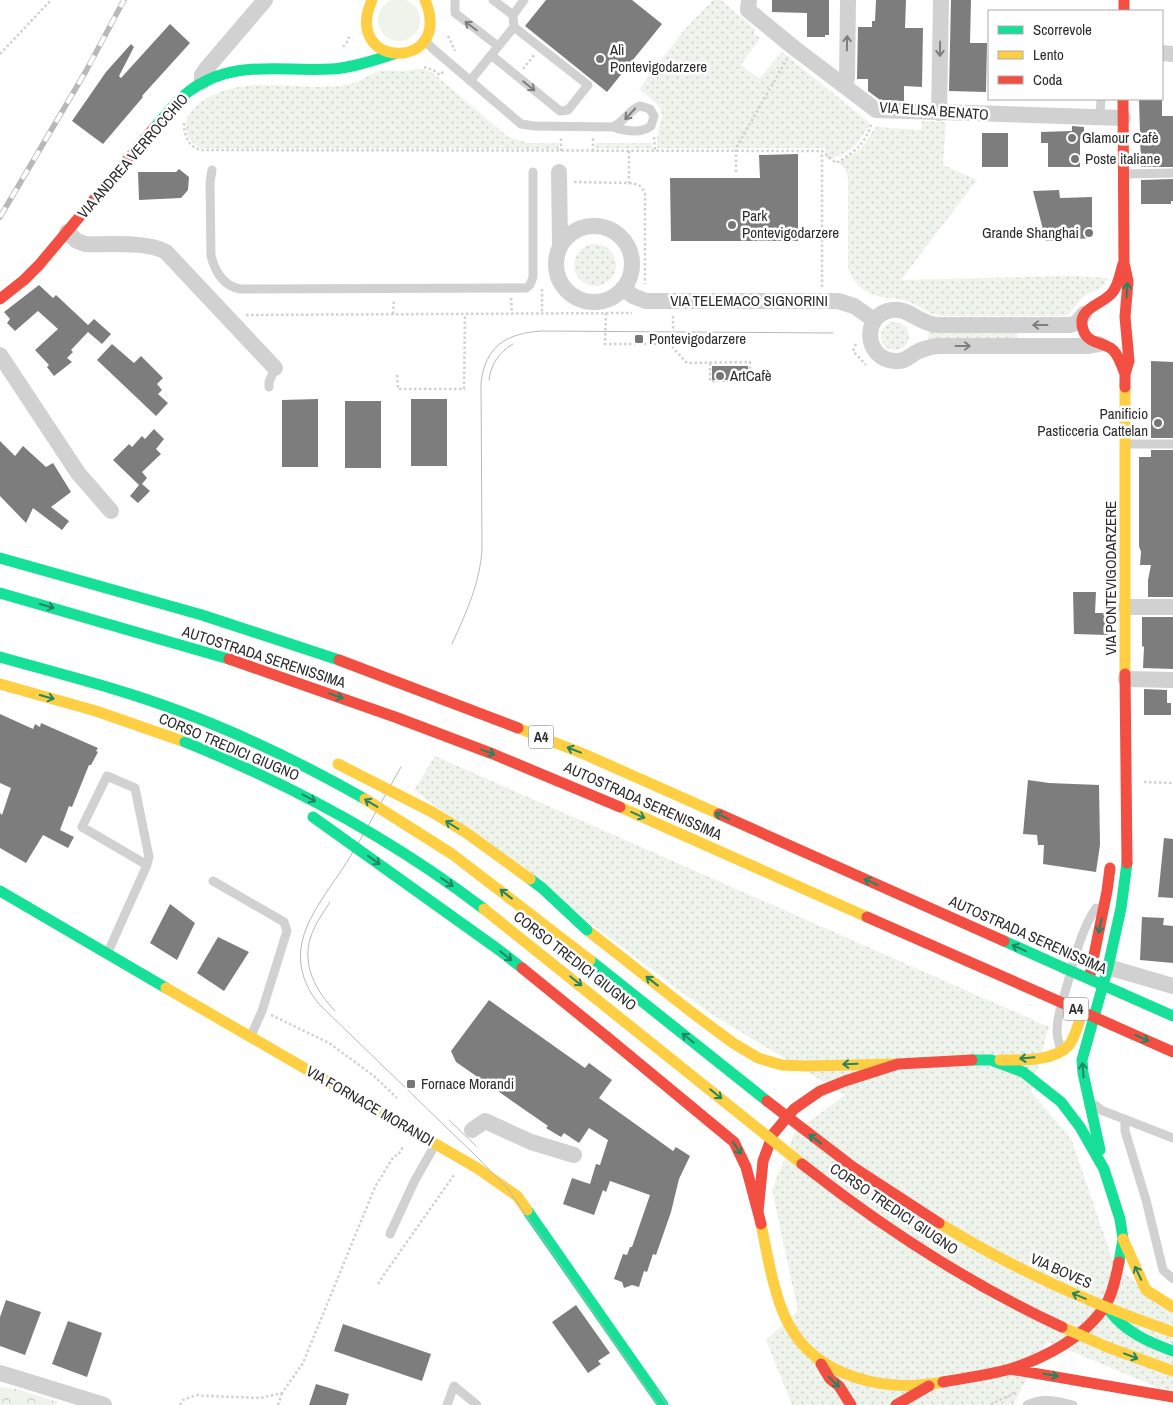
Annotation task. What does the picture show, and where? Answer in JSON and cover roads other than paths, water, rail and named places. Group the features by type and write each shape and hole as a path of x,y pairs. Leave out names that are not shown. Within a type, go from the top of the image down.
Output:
{"main road":[{"path":"372,0 367,9 365,19 366,30 377,46 394,54"},
{"path":"425,40 432,25 428,3"},
{"path":"346,65 357,49 366,30"},
{"name":"VIA ANDREA VERROCCHIO","path":"0,299 31,273 177,102 202,82 220,74 248,68 336,69 394,54 406,53 417,48 425,40"},
{"name":"VIA PONTEVIGODARZERE","path":"1104,1169 1095,1122 1088,1098 1082,1060 1108,967 1121,908 1127,862 1125,374 1129,360 1125,322 1128,281 1124,264 1123,100"},
{"name":"VIA PONTEVIGODARZERE","path":"1124,264 1111,294 1101,302 1089,307 1082,320 1083,330 1089,339 1110,347 1115,352 1125,374"},
{"path":"1101,302 1114,304 1121,310 1125,322 1119,338 1112,343 1101,344"},
{"name":"AUTOSTRADA SERENISSIMA","path":"0,558 120,590 268,636 584,754 1173,1016"},
{"name":"AUTOSTRADA SERENISSIMA","path":"0,593 241,663 493,754 577,788 1173,1052"},
{"name":"CORSO TREDICI GIUGNO","path":"0,657 138,697 221,728 301,764 354,792 437,844 480,874 618,981 806,1132 883,1188 942,1226"},
{"name":"CORSO TREDICI GIUGNO","path":"0,684 96,711 185,742 231,760 345,817 419,863 514,932 837,1191 884,1224 993,1292 1043,1318 1128,1355 1173,1371"},
{"path":"138,697 207,710 222,716"},
{"path":"185,742 288,801"},
{"path":"329,760 410,800 465,832 542,888 587,930 733,1043 758,1058 782,1065 898,1064 991,1060 1048,1057 1062,1052 1072,1042 1078,1026 1107,891 1113,853"},
{"name":"VIA PONTEVIGODARZERE","path":"1115,837 1126,781"},
{"path":"304,812 499,950 734,1142 742,1154 772,1274 788,1324 805,1347 817,1358 843,1372 868,1382 901,1385 932,1384 1010,1368 1052,1352 1076,1336 1106,1305 1116,1277 1123,1239"},
{"name":"VIA FORNACE MORANDI","path":"0,891 477,1168 517,1196 660,1404"},
{"path":"991,1060 1023,1072 1061,1102 1080,1127 1104,1169 1120,1219 1123,1239 1146,1290 1162,1322 1173,1332"},
{"path":"758,1212 762,1161 773,1134 794,1109 820,1091 844,1080 866,1076 898,1064"},
{"name":"VIA BOVES","path":"942,1226 1004,1261 1076,1295 1173,1332"},
{"path":"1146,1290 1173,1307"},
{"path":"1106,1305 1118,1324 1139,1337 1173,1350"},
{"path":"817,1358 830,1379 839,1386 851,1405"},
{"path":"1010,1368 1173,1396"},
{"path":"896,1405 932,1384"},
{"path":"1134,1389 1172,1405"}],"street":[{"name":"VIA ANDREA VERROCCHIO","path":"202,82 202,75 207,68 265,0"},
{"path":"842,85 847,79 848,0"},
{"path":"938,113 941,0"},
{"name":"VIA ELISA BENATO","path":"748,5 793,47 876,110 1123,118"},
{"path":"559,177 560,246 556,258 556,270 560,282 568,292 578,299 590,302 602,301 614,296 624,288 630,277 632,264 630,252 624,241 615,232 603,227 590,226 578,229 568,236 560,246"},
{"path":"560,202 566,212 590,226"},
{"name":"VIA ANDREA VERROCCHIO","path":"67,232 77,241 85,244 157,247 166,252 275,368"},
{"name":"VIA TELEMACO SIGNORINI","path":"624,288 633,296 646,301 838,302 854,306 874,320"},
{"path":"1084,314 1077,322 1066,325 938,325 925,323 903,310 892,309 882,313 874,320 869,335 871,346 878,355 888,360 900,361 911,357 925,348 938,346 1087,346 1101,344"},
{"path":"913,316 920,325 921,331 921,342 915,353"},
{"path":"0,355 78,473 111,510"},
{"path":"1126,607 1173,607"},
{"path":"1126,679 1173,680"},
{"path":"1108,967 1173,986"},
{"path":"472,1130 485,1121 531,1142 574,1155"},
{"path":"0,1373 80,1402 104,1405"}],"lane":[{"path":"455,0 455,13 498,46"},
{"path":"493,0 513,15"},
{"path":"470,81 514,27 513,15 524,0"},
{"path":"491,55 560,111 568,110 577,100 588,86 514,27"},
{"path":"425,40 513,119 525,125 612,127"},
{"path":"1100,118 1101,100"},
{"path":"212,170 210,182 211,256 221,277 232,287 240,288 511,289 528,287 533,277 533,172"},
{"path":"1124,174 1173,173"},
{"path":"269,388 269,382 275,368"},
{"path":"1125,444 1173,444"},
{"path":"107,954 148,865 150,857 135,788 107,776 82,827 148,865"},
{"path":"214,880 284,922 287,931 262,1011 250,1036"},
{"path":"1062,1052 1058,1041 1059,1015 1078,944 1090,917 1107,891"},
{"path":"1088,1098 1101,1110 1173,1138"},
{"path":"1125,1119 1125,1131 1146,1200 1163,1270 1173,1279"},
{"path":"390,1234 414,1180 435,1144"},
{"path":"447,1405 454,1386 477,1405"},
{"path":"1027,1405 1036,1400 1045,1400 1073,1405"}],"tram line":[{"path":"452,644 472,598 481,562 481,383 487,360 500,344 518,335 542,331 833,333"},
{"path":"489,380 496,359 513,344"},
{"path":"401,767 357,846 308,924 300,956 305,980 312,994 322,1007 508,1189 658,1405"},
{"path":"330,902 311,936 308,957 309,967 316,986 335,1011"},
{"path":"449,1120 476,1146"},
{"path":"656,1389 667,1405"}],"railway":[{"path":"0,217 86,71 124,0"}],"place":[{"name":"Alì Pontevigodarzere","path":"600,59"},
{"name":"Glamour Cafè","path":"1072,138"},
{"name":"Poste italiane","path":"1075,159"},
{"name":"Park Pontevigodarzere","path":"732,225"},
{"name":"Grande Shanghai","path":"1089,233"},
{"name":"Pontevigodarzere","path":"639,339"},
{"name":"ArtCafè","path":"720,376"},
{"name":"Panificio Pasticceria Cattelan","path":"1158,423"},
{"name":"Fornace Morandi","path":"411,1084"}]}
